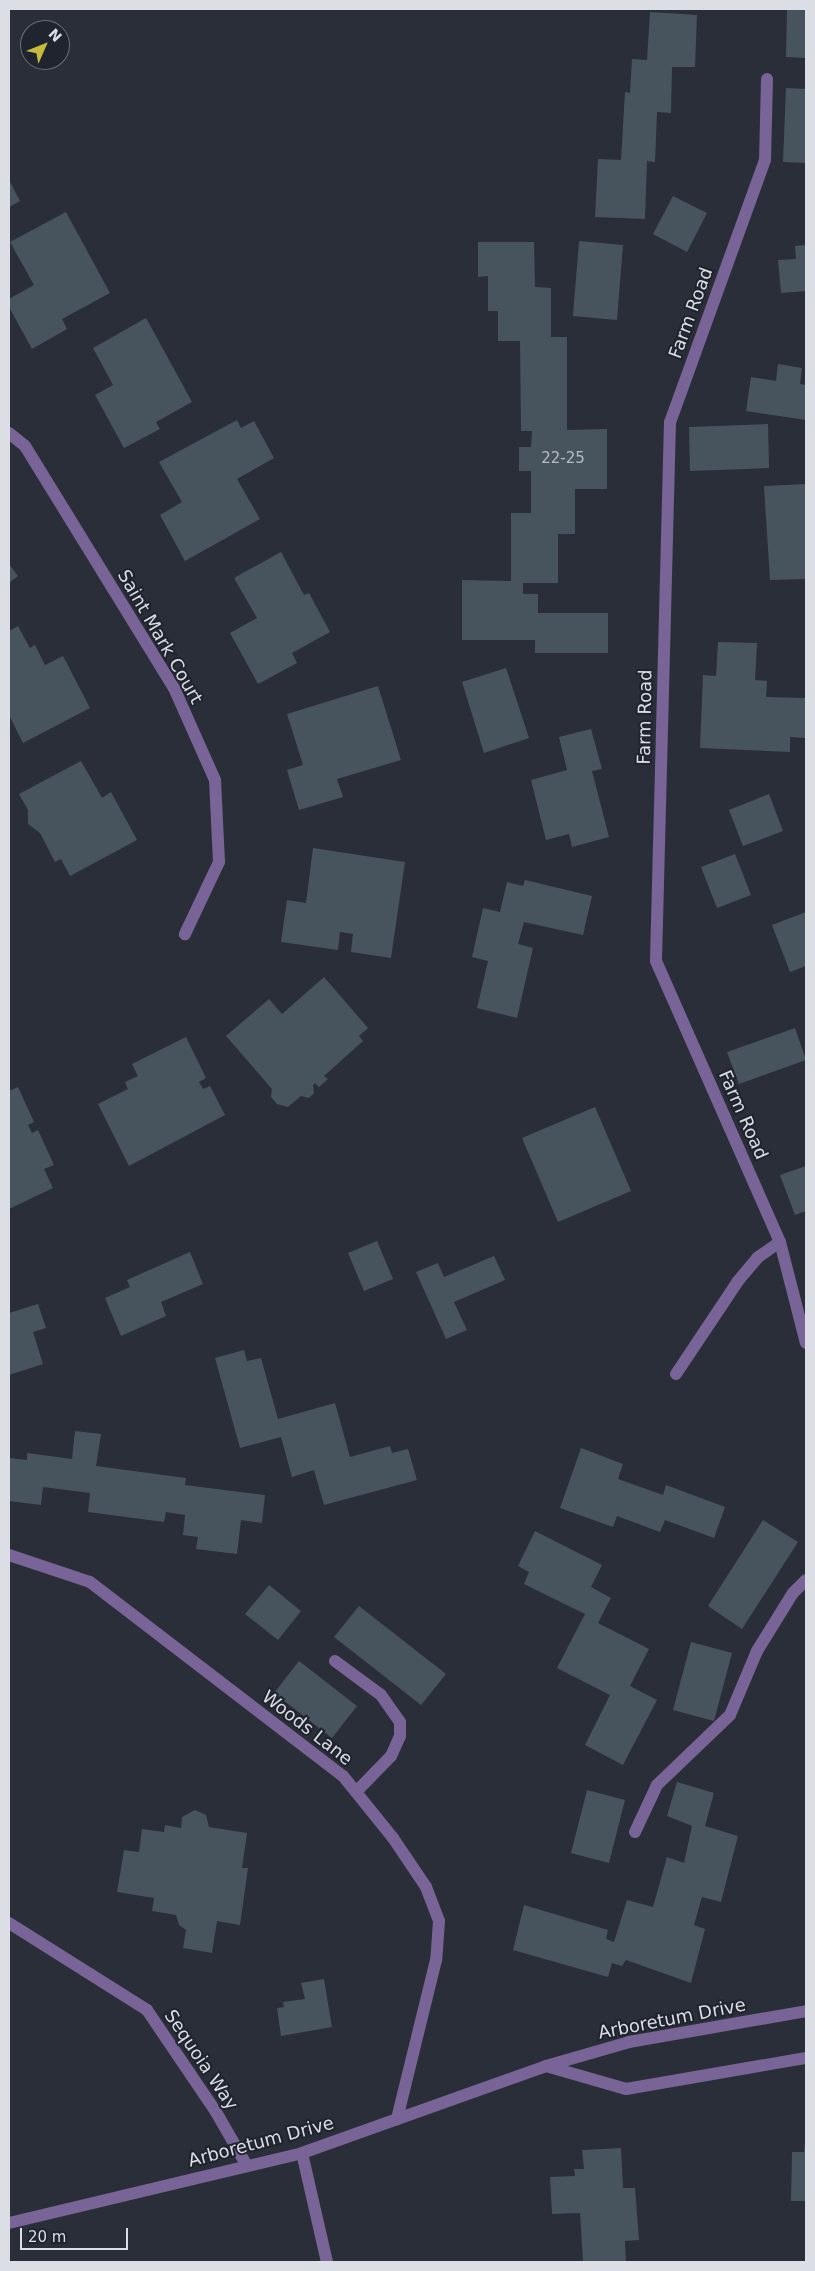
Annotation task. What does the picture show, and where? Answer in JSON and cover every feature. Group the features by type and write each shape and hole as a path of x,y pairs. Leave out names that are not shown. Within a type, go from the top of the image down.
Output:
{"street":[{"name":"Farm Road","path":"767,78 765,160 670,422 656,961 780,1242 806,1343"},
{"name":"Saint Mark Court","path":"9,433 25,446 174,688 215,780 219,862 184,934"},
{"path":"676,1374 738,1281 757,1258 780,1242"},
{"name":"Woods Lane","path":"9,1554 90,1582 343,1776 393,1838 426,1887 439,1921 436,1960 397,2119"},
{"path":"635,1832 657,1785 730,1715 757,1651 793,1593 806,1580"},
{"path":"335,1661 381,1695 400,1722 400,1736 391,1756 356,1792"},
{"name":"Sequoia Way","path":"9,1922 147,2010 216,2112 247,2166"},
{"name":"Arboretum Drive","path":"9,2223 302,2153 546,2066 629,2042 806,2011"},
{"path":"546,2066 626,2089 806,2058"},
{"path":"302,2153 327,2262"}],"building":[{"path":"787,9 806,9 806,58 786,57"},
{"path":"650,12 697,15 695,67 672,67 671,113 657,112 655,162 647,161 645,219 595,217 598,159 621,160 625,92 630,93 632,59 647,60"},
{"path":"786,88 806,89 806,163 783,162"},
{"path":"9,180 20,201 9,207"},
{"path":"673,196 707,213 687,252 653,234"},
{"path":"66,212 110,293 62,319 67,329 32,349 9,307 9,299 34,285 10,242"},
{"path":"579,241 623,245 617,320 573,316"},
{"path":"478,242 534,242 535,287 551,288 551,337 567,337 567,430 607,429 607,489 575,489 575,534 558,534 558,583 523,583 523,594 538,594 538,613 608,613 608,653 535,653 535,640 462,640 462,580 511,581 511,513 531,513 531,471 519,471 519,447 531,447 532,431 521,431 520,341 498,341 498,311 488,311 488,276 478,277"},
{"path":"806,245 806,291 781,293 778,260 796,259 795,246"},
{"path":"146,318 192,402 156,422 160,429 124,448 95,395 113,385 93,348"},
{"path":"778,364 802,368 800,384 806,385 806,420 746,411 751,377 776,381"},
{"path":"237,420 241,428 254,421 274,458 237,479 260,519 185,561 160,515 182,502 159,462"},
{"path":"768,424 769,468 690,471 689,427"},
{"path":"805,484 806,579 770,580 764,486"},
{"path":"281,552 304,595 309,593 330,632 292,653 297,663 258,684 230,633 257,618 234,578"},
{"path":"9,564 18,576 9,583"},
{"path":"18,626 30,648 35,645 45,665 63,656 90,708 23,743 9,715 9,631"},
{"path":"718,642 757,643 755,680 767,681 766,697 806,698 806,738 790,737 790,752 700,748 703,675 716,676"},
{"path":"506,668 529,738 484,753 462,682"},
{"path":"378,686 401,760 337,779 343,797 299,810 287,770 303,765 287,714"},
{"path":"591,729 602,769 592,771 609,837 572,847 569,834 546,840 531,780 567,770 559,737"},
{"path":"81,761 102,798 111,792 137,840 70,876 61,859 55,862 40,833 28,824 28,810 19,794"},
{"path":"769,794 783,831 743,846 729,810"},
{"path":"313,848 405,862 391,958 351,952 353,934 340,932 338,950 281,942 287,900 306,903"},
{"path":"735,854 751,895 717,908 701,867"},
{"path":"525,880 592,896 583,935 524,922 518,944 533,948 517,1018 477,1008 488,961 472,957 483,908 500,912 507,882 523,886"},
{"path":"806,912 806,966 790,972 772,925"},
{"path":"324,977 368,1028 359,1036 363,1041 324,1076 328,1079 319,1087 315,1083 313,1085 314,1093 309,1098 301,1096 288,1107 277,1104 271,1097 272,1089 226,1036 269,999 282,1014"},
{"path":"795,1028 806,1060 739,1084 727,1052"},
{"path":"186,1037 206,1078 199,1082 203,1089 210,1086 225,1115 129,1166 98,1104 128,1089 125,1082 138,1076 132,1064"},
{"path":"18,1087 34,1122 28,1125 32,1133 38,1130 54,1165 44,1169 53,1188 9,1209 9,1091"},
{"path":"595,1107 631,1191 558,1222 522,1138"},
{"path":"806,1166 806,1211 795,1215 780,1175"},
{"path":"377,1241 393,1279 364,1291 348,1253"},
{"path":"190,1252 203,1284 161,1302 166,1316 121,1336 105,1298 130,1287 127,1280"},
{"path":"494,1256 505,1280 454,1302 467,1330 446,1339 416,1272 438,1263 444,1277"},
{"path":"38,1304 46,1328 33,1332 43,1364 9,1375 9,1313"},
{"path":"244,1350 247,1361 261,1358 278,1419 335,1403 350,1457 390,1446 392,1453 408,1449 417,1480 324,1505 314,1470 292,1477 281,1437 240,1448 215,1358"},
{"path":"75,1431 101,1434 96,1466 186,1478 185,1485 265,1495 262,1523 241,1520 237,1554 196,1549 198,1537 183,1535 185,1515 166,1512 164,1522 88,1512 90,1493 43,1487 41,1505 9,1501 9,1458 27,1460 27,1453 72,1459"},
{"path":"581,1448 623,1464 618,1479 663,1495 666,1485 725,1507 714,1538 665,1520 660,1532 617,1516 613,1527 560,1508"},
{"path":"763,1520 798,1542 742,1629 708,1606"},
{"path":"535,1531 602,1565 591,1587 611,1598 598,1623 649,1649 630,1686 657,1700 623,1765 585,1745 610,1695 557,1668 585,1614 524,1584 529,1572 518,1566"},
{"path":"269,1585 301,1611 278,1640 245,1614"},
{"path":"359,1606 446,1674 421,1705 334,1637"},
{"path":"691,1642 732,1653 714,1721 673,1710"},
{"path":"299,1661 357,1706 332,1738 274,1693"},
{"path":"677,1782 714,1793 705,1826 738,1836 721,1902 702,1897 694,1925 705,1929 691,1983 626,1960 622,1966 612,1963 608,1977 513,1950 524,1905 608,1930 606,1939 614,1942 627,1900 653,1907 667,1857 684,1863 692,1826 667,1816"},
{"path":"587,1790 625,1800 609,1863 571,1853"},
{"path":"195,1810 206,1815 209,1827 247,1833 242,1868 248,1868 240,1925 217,1921 212,1953 183,1948 186,1930 179,1925 176,1915 152,1911 154,1898 117,1892 124,1850 139,1852 142,1829 164,1832 165,1825 181,1828 182,1817"},
{"path":"324,1979 332,2027 281,2036 277,2008 284,2007 283,2002 305,1999 301,1983"},
{"path":"805,2143 806,2201 791,2201 792,2152 804,2152"},
{"path":"621,2148 623,2188 635,2188 639,2240 625,2241 626,2262 583,2262 580,2213 552,2214 550,2177 575,2176 574,2169 584,2169 582,2150"}]}
